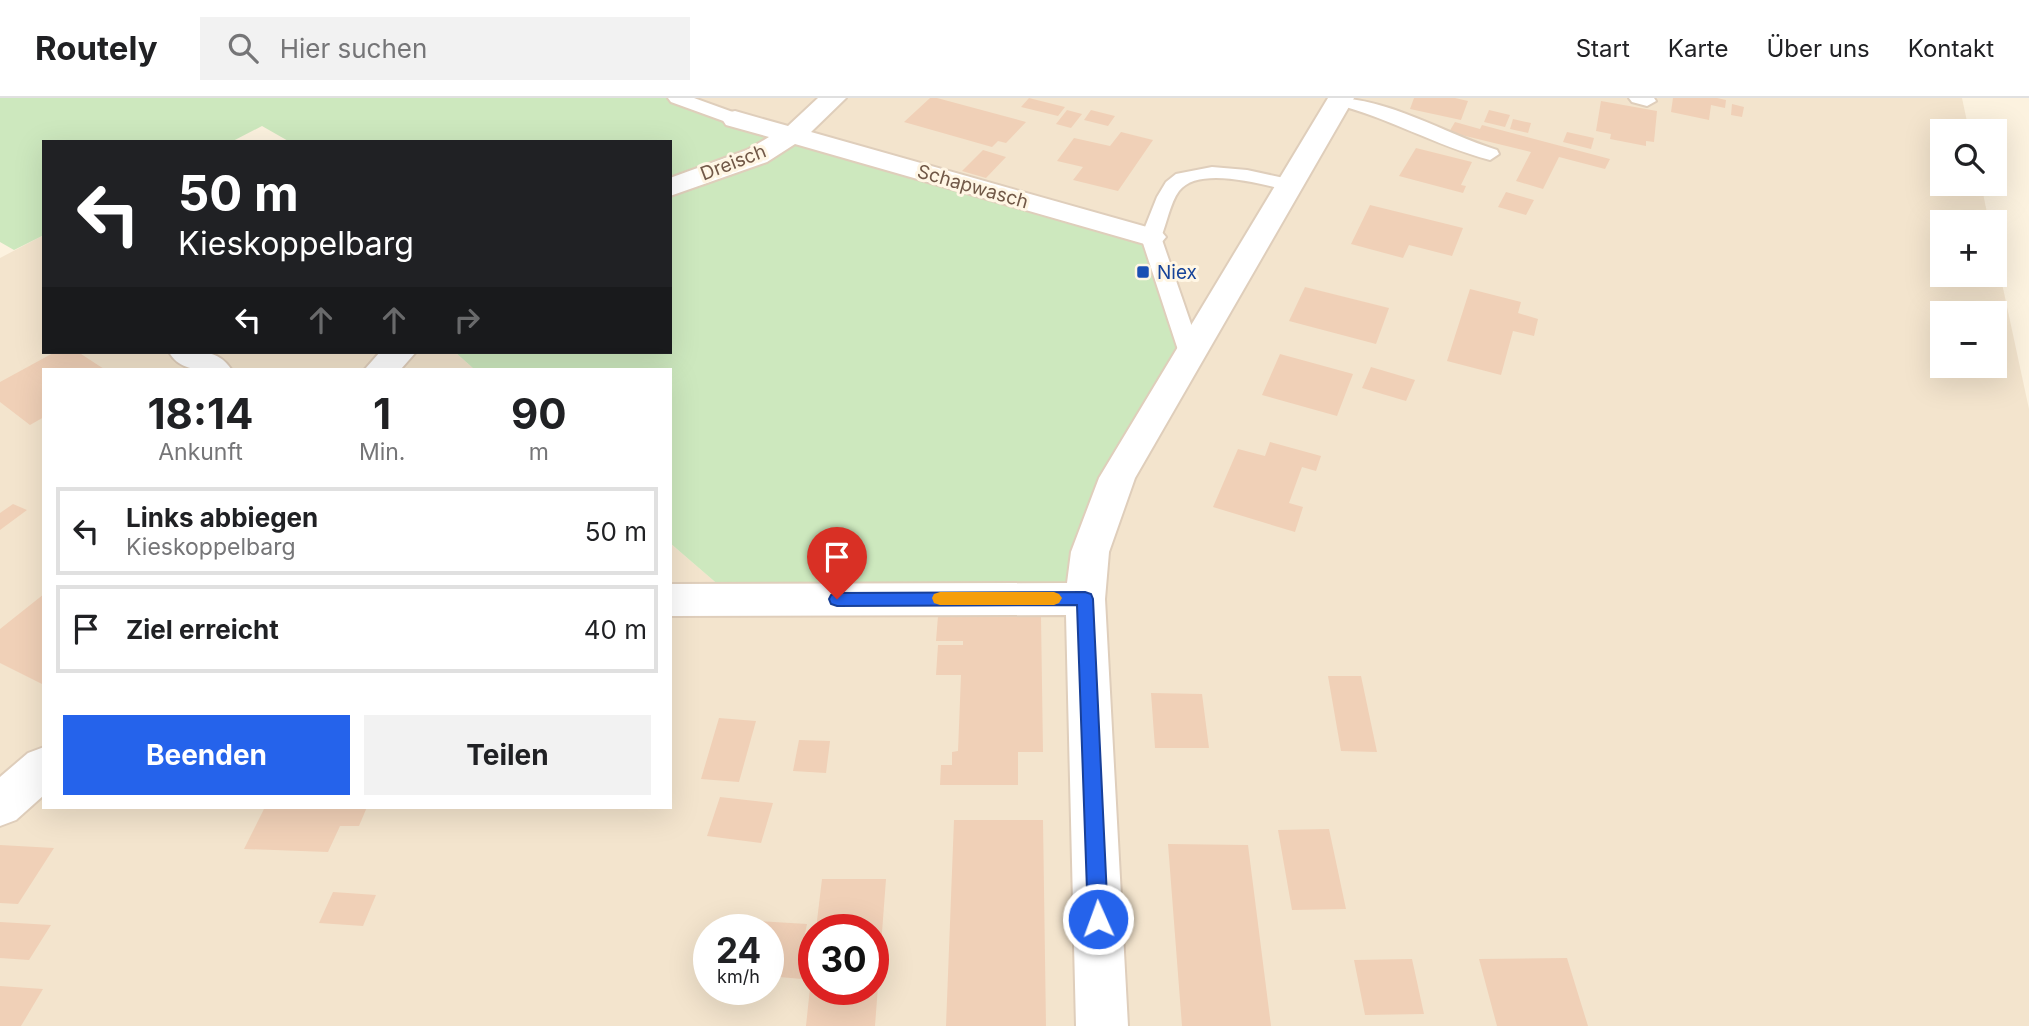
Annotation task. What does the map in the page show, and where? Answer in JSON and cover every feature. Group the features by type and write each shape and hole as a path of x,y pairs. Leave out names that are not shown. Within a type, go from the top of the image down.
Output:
{"street":[{"name":"Dreisch","path":"672,187 757,156 795,134 833,98"},
{"path":"1102,1026 1085,599 1090,552 1117,478 1341,99"},
{"name":"Schapwasch","path":"735,118 1151,237"},
{"path":"189,354 212,368"},
{"path":"383,368 398,354"},
{"path":"672,600 1085,599"},
{"path":"0,805 42,768"}],"lane":[{"path":"677,98 735,118"},
{"path":"1341,99 1370,106 1459,145 1490,154"},
{"path":"1190,353 1151,237 1174,185 1196,174 1239,174 1291,185"}],"shaded area":[{"path":"671,98 1962,98 1966,119 1930,119 1930,196 1984,196 1986,210 1930,210 1930,287 2003,287 2006,301 1930,301 1930,378 2007,378 2007,307 2029,409 2029,1026 0,1026 0,258 42,236 42,354 457,354 473,368 42,368 42,809 672,809 672,545 736,600"}],"green space":[{"path":"0,98 671,98 1151,237 1190,353 1117,478 1085,599 736,600 672,545 672,368 473,368 457,354 672,354 672,140 286,140 262,126 235,140 42,140 42,236 14,250 0,242"}],"building":[{"path":"930,98 1026,122 1006,143 998,141 992,147 904,122"},
{"path":"1029,98 1065,107 1058,116 1021,107"},
{"path":"1414,98 1455,98 1468,101 1461,120 1410,109"},
{"path":"1673,98 1726,100 1725,108 1711,105 1709,120 1671,112"},
{"path":"1601,101 1657,111 1654,142 1646,141 1646,146 1610,139 1611,134 1596,131"},
{"path":"1732,104 1744,107 1742,117 1731,115"},
{"path":"1067,110 1082,114 1071,128 1056,124"},
{"path":"1091,110 1115,116 1108,126 1084,120"},
{"path":"1489,110 1510,115 1505,127 1484,122"},
{"path":"1513,119 1531,123 1528,133 1510,129"},
{"path":"1455,122 1480,129 1482,125 1610,159 1605,169 1559,157 1543,189 1516,181 1531,152 1449,132"},
{"path":"1121,132 1153,140 1118,191 1073,180 1083,167 1057,161 1074,138 1110,146"},
{"path":"1567,132 1594,138 1591,149 1563,142"},
{"path":"1416,148 1472,162 1461,185 1466,186 1463,193 1399,176"},
{"path":"983,150 1006,157 986,178 962,171"},
{"path":"1506,192 1534,200 1526,215 1498,207"},
{"path":"1370,205 1463,228 1452,256 1409,245 1403,258 1351,244"},
{"path":"1305,287 1389,308 1376,344 1289,321"},
{"path":"1470,289 1521,302 1518,313 1538,319 1534,336 1513,331 1501,375 1447,361"},
{"path":"51,354 81,354 102,368 42,368 42,418 30,425 0,402 0,382"},
{"path":"1280,354 1353,374 1337,416 1262,395"},
{"path":"1371,367 1415,380 1406,401 1362,388"},
{"path":"1270,442 1321,456 1316,471 1302,467 1289,503 1303,507 1295,532 1213,507 1238,449 1265,456"},
{"path":"13,504 27,510 0,530 0,513"},
{"path":"42,596 42,684 0,663 0,629"},
{"path":"938,616 1041,617 1043,752 1018,752 1018,785 940,785 941,765 952,765 952,752 958,751 961,675 936,675 938,645 963,645 963,641 936,641"},
{"path":"1328,676 1361,676 1377,752 1341,751"},
{"path":"1151,693 1202,694 1209,748 1155,748"},
{"path":"719,718 756,721 739,782 701,779"},
{"path":"799,740 830,741 826,773 793,771"},
{"path":"720,797 773,803 761,843 707,836"},
{"path":"264,809 366,809 359,826 340,826 328,852 244,849"},
{"path":"954,820 1043,820 1046,1026 946,1026"},
{"path":"1329,829 1346,909 1292,910 1278,830"},
{"path":"1168,844 1248,845 1271,1026 1182,1026"},
{"path":"0,845 54,848 18,904 0,903"},
{"path":"822,879 886,879 883,914 818,914"},
{"path":"333,892 376,895 363,926 319,923"},
{"path":"0,922 51,925 29,960 0,958"},
{"path":"784,923 798,923 798,979 784,977"},
{"path":"1567,958 1588,1026 1497,1026 1479,959"},
{"path":"1412,959 1424,1014 1365,1015 1354,960"},
{"path":"0,986 43,989 21,1026 0,1026"},
{"path":"808,1005 877,1005 875,1026 806,1026"}],"slow traffic":[{"path":"940,598 1054,598"}],"place":[{"name":"Niex","path":"1143,272"}],"route":[{"path":"837,599 1085,599 1098,919"}]}
